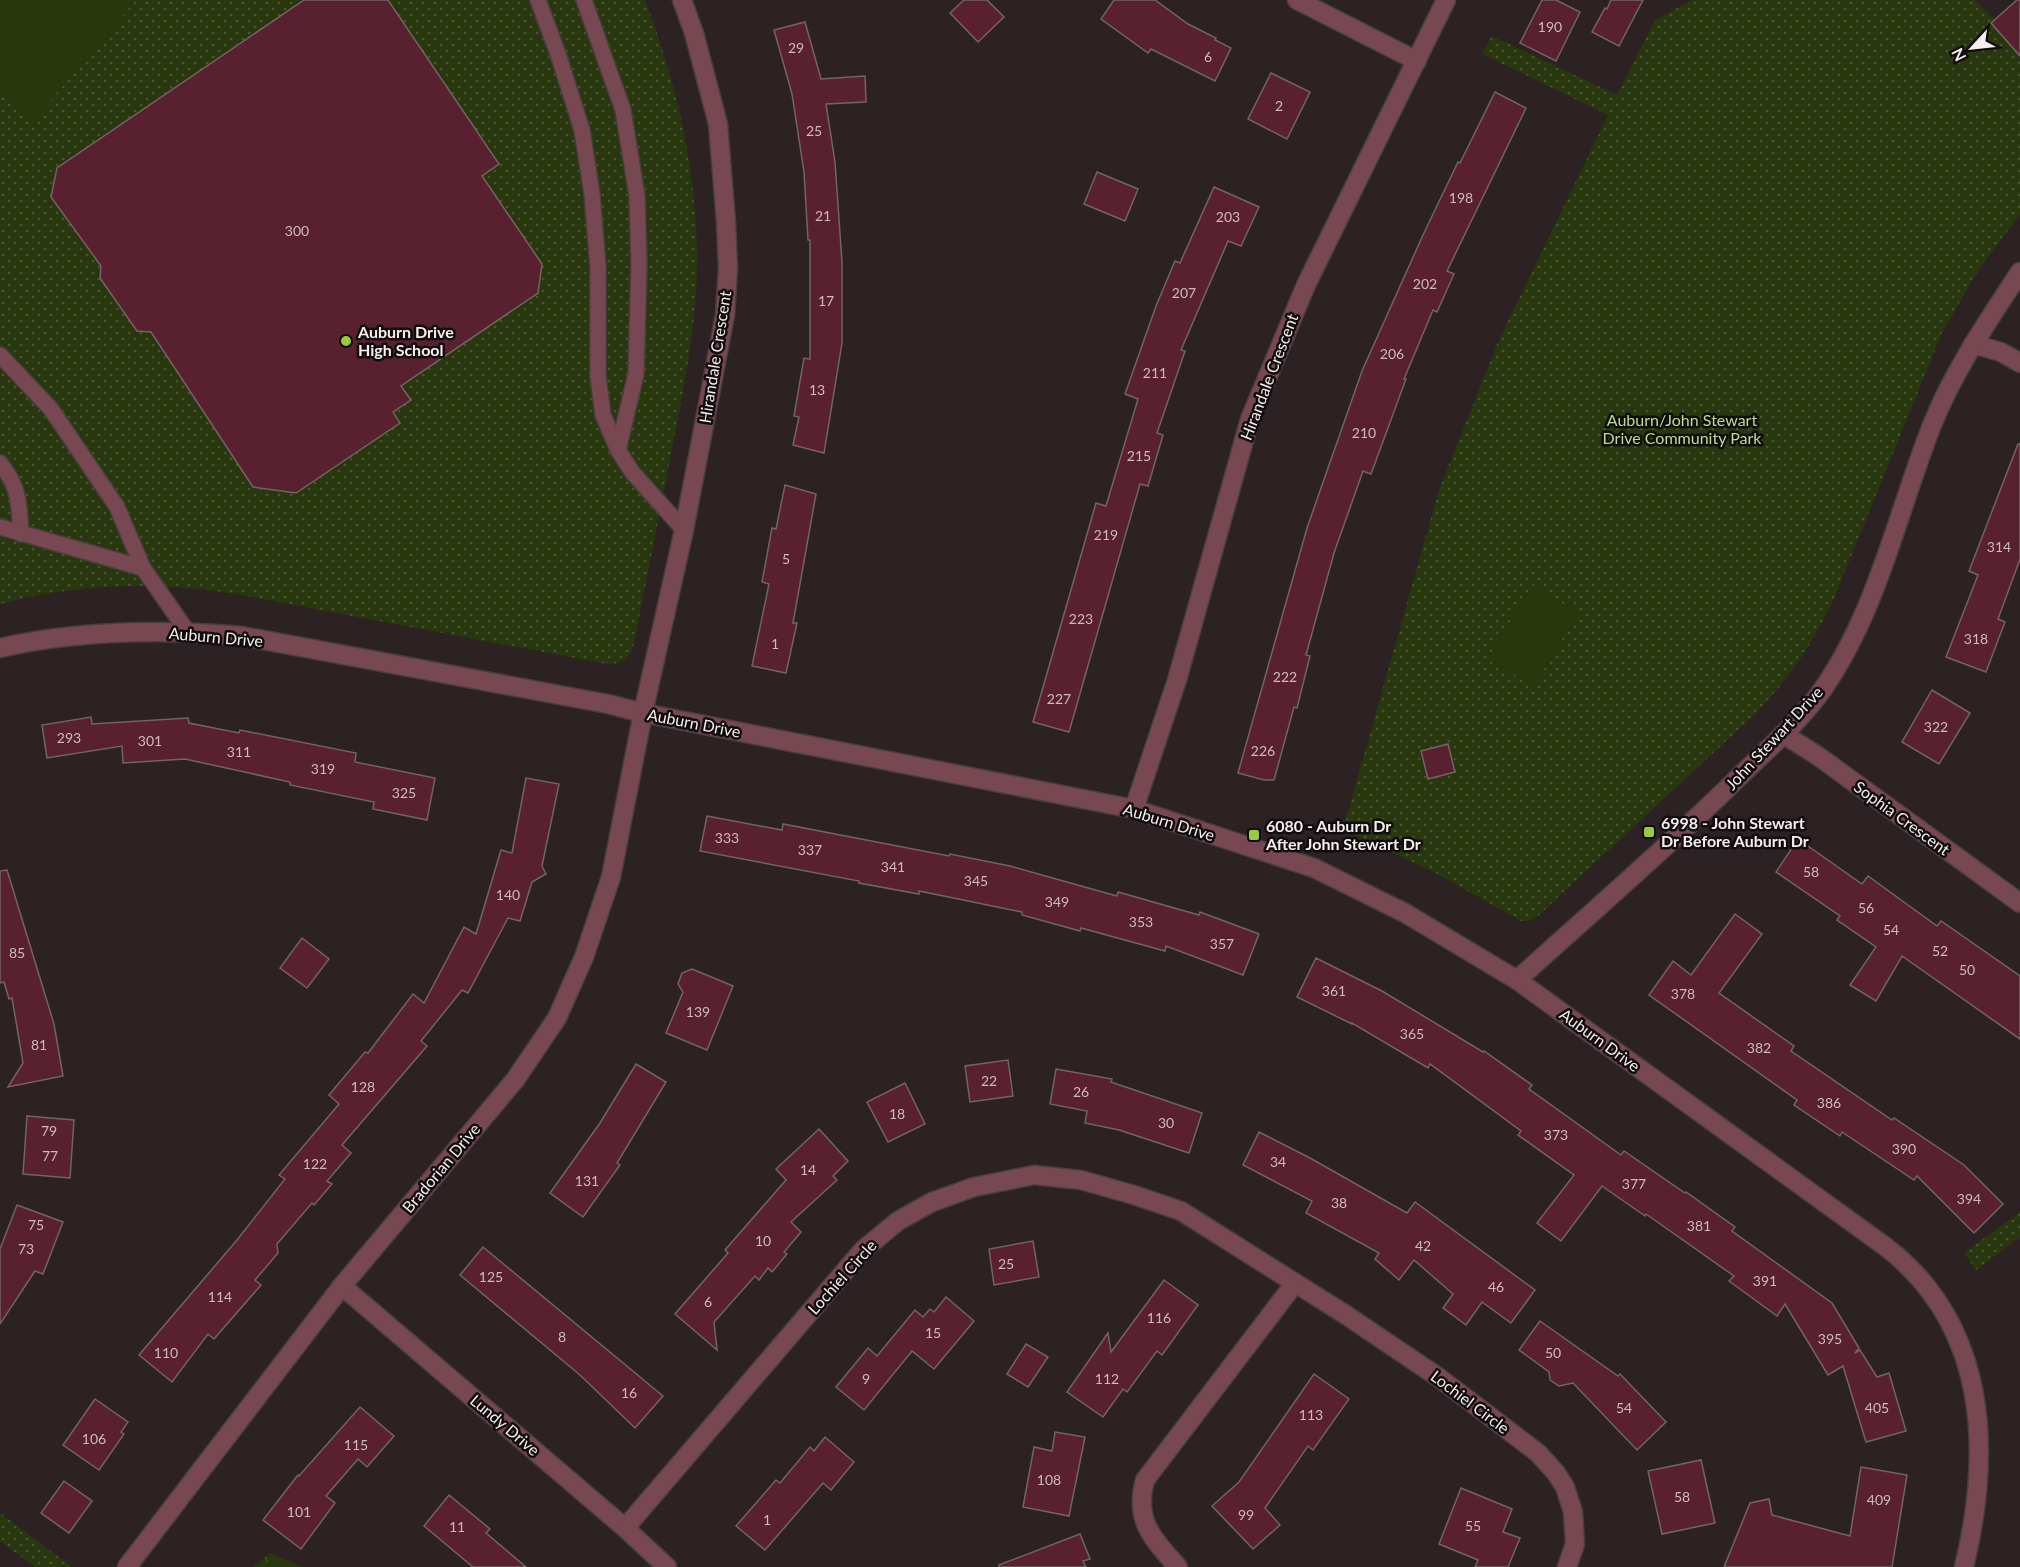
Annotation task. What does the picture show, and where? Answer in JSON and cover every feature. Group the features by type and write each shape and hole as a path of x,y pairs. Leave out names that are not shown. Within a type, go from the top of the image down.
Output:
{"street":[{"name":"Hirandale Crescent","path":"643,713 684,530 725,315 728,268 718,124 694,33 682,0"},
{"path":"1297,0 1417,61"},
{"name":"Hirandale Crescent","path":"1134,809 1177,680 1250,419 1306,285 1446,0"},
{"name":"John Stewart Drive","path":"1517,980 1719,796 1783,734 1822,690 1849,645 1873,596 1932,425 1973,345 2020,272"},
{"path":"1973,345 2001,352 2020,363"},
{"name":"Auburn Drive","path":"0,648 83,634 188,631 242,636 608,704 643,713 1134,809 1314,868 1405,913 1517,980 1905,1262 1931,1291 1951,1321 1968,1369 1976,1405 1978,1489 1964,1567"},
{"name":"Bradorian Drive","path":"128,1567 342,1286 515,1080 557,1018 584,957 610,877 643,713"},
{"name":"Sophia Crescent","path":"1783,734 1818,756 2020,903"},
{"name":"Lochiel Circle","path":"625,1528 863,1250 898,1221 932,1202 974,1187 1034,1175 1081,1180 1181,1211 1346,1315 1438,1377 1550,1464 1565,1487 1573,1512 1575,1544 1567,1567"},
{"path":"1178,1567 1153,1538 1144,1520 1142,1496 1145,1480 1295,1283"},
{"name":"Lundy Drive","path":"342,1286 625,1528 667,1567"}],"lane":[{"path":"538,0 582,130 592,194 598,267 598,376 603,415 618,450 632,472 684,530"},
{"path":"584,0 623,110 637,196 639,264 636,374 618,450"},
{"path":"0,355 51,409 117,507 143,568 188,631"},
{"path":"0,463 19,497 21,534"},
{"path":"0,527 143,568"}],"green space":[{"name":"Auburn Drive High School","path":"0,0 645,0 674,89 687,150 695,212 697,271 690,352 633,647 626,658 620,662 607,664 241,595 180,588 120,586 90,588 0,604"},
{"path":"0,0 136,0 32,122 0,94"},
{"name":"Auburn/John Stewart Drive Community Park","path":"1692,0 1975,0 2020,45 2020,214 1977,272 1942,333 1835,596 1800,659 1779,688 1754,715 1539,915 1530,921 1521,921 1434,872 1343,830 1439,490 1499,340 1608,115 1482,54 1492,36 1617,95 1655,20"},
{"path":"1532,585 1578,613 1534,686 1488,659"},
{"path":"2020,1212 2020,1237 1976,1270 1964,1253"},
{"path":"0,1513 72,1567 35,1567 0,1541"},
{"path":"270,1553 303,1567 253,1567"}],"building":[{"path":"304,0 388,0 499,164 482,176 542,264 538,293 401,386 411,400 393,412 400,423 296,493 253,487 151,332 137,331 100,278 101,266 51,197 57,168"},
{"path":"964,0 987,0 1004,17 978,42 950,13"},
{"path":"1114,0 1155,0 1188,24 1231,48 1215,81 1151,49 1148,53 1101,19"},
{"path":"1542,0 1556,0 1580,12 1556,61 1520,43"},
{"path":"1611,0 1643,0 1619,46 1592,32"},
{"path":"2017,0 2020,0 2020,56 1991,23"},
{"path":"805,22 821,79 865,76 866,102 826,104 835,162 842,262 842,343 824,453 793,445 799,417 794,416 804,358 810,359 810,240 808,240 804,172 792,94 774,30"},
{"path":"1271,73 1310,92 1287,139 1248,119"},
{"path":"1495,92 1526,108 1447,271 1454,274 1437,312 1433,310 1404,379 1406,379 1371,474 1363,471 1334,553 1306,655 1310,656 1297,708 1294,707 1274,780 1264,780 1238,773 1307,528 1362,371 1423,235"},
{"path":"1097,172 1138,189 1125,221 1084,204"},
{"path":"1214,187 1259,207 1241,246 1228,241 1181,350 1185,351 1157,433 1163,435 1148,486 1140,484 1069,732 1033,722 1096,503 1106,506 1138,399 1125,394 1156,306 1175,261 1180,263"},
{"path":"2018,444 2020,444 2020,559 1998,619 2005,622 1986,672 1946,657 1978,575 1969,571"},
{"path":"785,485 816,494 793,623 797,623 786,673 752,666 769,584 762,582 772,528 776,529"},
{"path":"1932,690 1970,713 1939,764 1902,742"},
{"path":"91,717 92,724 188,718 189,723 239,733 240,730 356,753 355,762 435,778 427,820 373,809 374,802 290,785 290,782 185,759 123,763 122,746 47,758 42,725"},
{"path":"1448,744 1455,772 1428,779 1421,751"},
{"path":"526,778 559,784 542,866 546,874 532,882 520,921 508,918 468,993 462,990 421,1041 427,1046 342,1145 351,1153 327,1181 332,1184 314,1205 312,1203 277,1244 278,1253 255,1280 261,1285 214,1339 208,1334 172,1382 139,1355 237,1240 285,1179 279,1175 339,1104 329,1095 365,1052 368,1053 413,994 424,1003 464,927 476,934 501,850 512,853"},
{"path":"707,816 782,830 783,824 1010,866 1117,896 1118,892 1199,915 1200,912 1259,934 1243,975 1166,946 1165,951 1081,928 1080,931 1022,915 1022,912 919,891 919,894 859,883 859,881 700,851"},
{"path":"1798,839 1862,884 1868,876 1937,926 1941,921 2020,976 2020,1039 1902,956 1876,1001 1850,985 1876,947 1837,920 1840,916 1776,872"},
{"path":"7,870 54,1024 63,1076 8,1087 23,1063 12,998 9,999 4,982 0,983 0,871"},
{"path":"1735,914 1762,934 1719,993 1794,1046 1791,1051 1892,1120 1894,1118 1964,1165 2003,1204 1974,1233 1917,1176 1914,1180 1842,1132 1840,1136 1794,1105 1797,1100 1649,995 1673,961 1691,975"},
{"path":"302,938 329,959 307,988 280,968"},
{"path":"1316,958 1382,991 1484,1051 1532,1085 1529,1089 1621,1155 1624,1151 1735,1227 1732,1231 1832,1303 1859,1348 1855,1353 1860,1350 1877,1377 1889,1373 1906,1431 1866,1442 1843,1366 1828,1375 1785,1304 1777,1316 1729,1281 1734,1276 1602,1186 1561,1241 1537,1223 1574,1175 1518,1135 1521,1131 1430,1064 1428,1068 1352,1023 1297,997"},
{"path":"692,969 733,986 707,1050 666,1033 683,992 678,984 682,973"},
{"path":"1008,1060 1013,1096 970,1102 965,1066"},
{"path":"636,1064 666,1082 617,1163 620,1165 583,1217 550,1193 600,1123"},
{"path":"1056,1069 1112,1079 1111,1082 1202,1113 1189,1153 1119,1130 1085,1123 1087,1111 1050,1104"},
{"path":"905,1083 925,1124 888,1142 867,1102"},
{"path":"27,1116 74,1120 70,1178 23,1174"},
{"path":"819,1129 848,1161 833,1176 837,1180 791,1222 801,1232 784,1252 787,1254 772,1272 768,1268 759,1280 755,1276 714,1322 717,1350 675,1314 728,1253 725,1250 786,1180 776,1169"},
{"path":"1259,1132 1407,1213 1415,1202 1535,1290 1511,1323 1482,1302 1466,1325 1443,1308 1453,1294 1414,1260 1399,1280 1375,1259 1379,1253 1306,1213 1312,1201 1243,1165"},
{"path":"17,1205 63,1222 43,1274 35,1271 0,1324 0,1249"},
{"path":"1033,1241 1039,1277 994,1285 989,1249"},
{"path":"483,1247 663,1396 635,1428 580,1375 460,1275"},
{"path":"1164,1280 1198,1305 1162,1355 1157,1351 1127,1392 1123,1389 1103,1417 1067,1392 1108,1333 1111,1352"},
{"path":"946,1297 974,1321 934,1369 912,1351 864,1410 836,1387 868,1348 877,1356 915,1310 923,1317 930,1309 934,1312"},
{"path":"1540,1321 1618,1376 1620,1374 1666,1422 1637,1450 1573,1383 1559,1386 1550,1380 1549,1372 1519,1350"},
{"path":"1026,1344 1048,1357 1028,1387 1007,1374"},
{"path":"1314,1374 1349,1399 1313,1450 1308,1446 1265,1508 1280,1525 1253,1549 1212,1506 1239,1482"},
{"path":"95,1399 128,1422 121,1432 124,1434 99,1470 63,1445"},
{"path":"360,1407 394,1436 367,1467 358,1459 326,1496 335,1503 301,1549 263,1520 298,1475"},
{"path":"1055,1432 1085,1437 1069,1516 1023,1507 1034,1447 1052,1451"},
{"path":"825,1437 854,1462 831,1490 823,1483 765,1550 736,1526 776,1480 780,1483 810,1447 814,1451"},
{"path":"1701,1460 1715,1523 1662,1534 1648,1471"},
{"path":"1861,1467 1907,1475 1892,1567 1724,1567 1750,1503 1769,1499 1772,1515 1850,1536"},
{"path":"64,1481 92,1501 69,1533 41,1513"},
{"path":"1461,1488 1512,1509 1503,1532 1520,1538 1508,1567 1475,1567 1478,1560 1439,1544"},
{"path":"449,1495 490,1529 486,1533 526,1567 473,1567 424,1526"},
{"path":"1080,1534 1090,1559 1083,1561 1086,1567 999,1567 999,1565"}],"place":[{"name":"Auburn Drive High School","path":"346,341"},
{"name":"6998 - John Stewart Dr Before Auburn Dr","path":"1649,832"},
{"name":"6080 - Auburn Dr After John Stewart Dr","path":"1254,835"}]}
